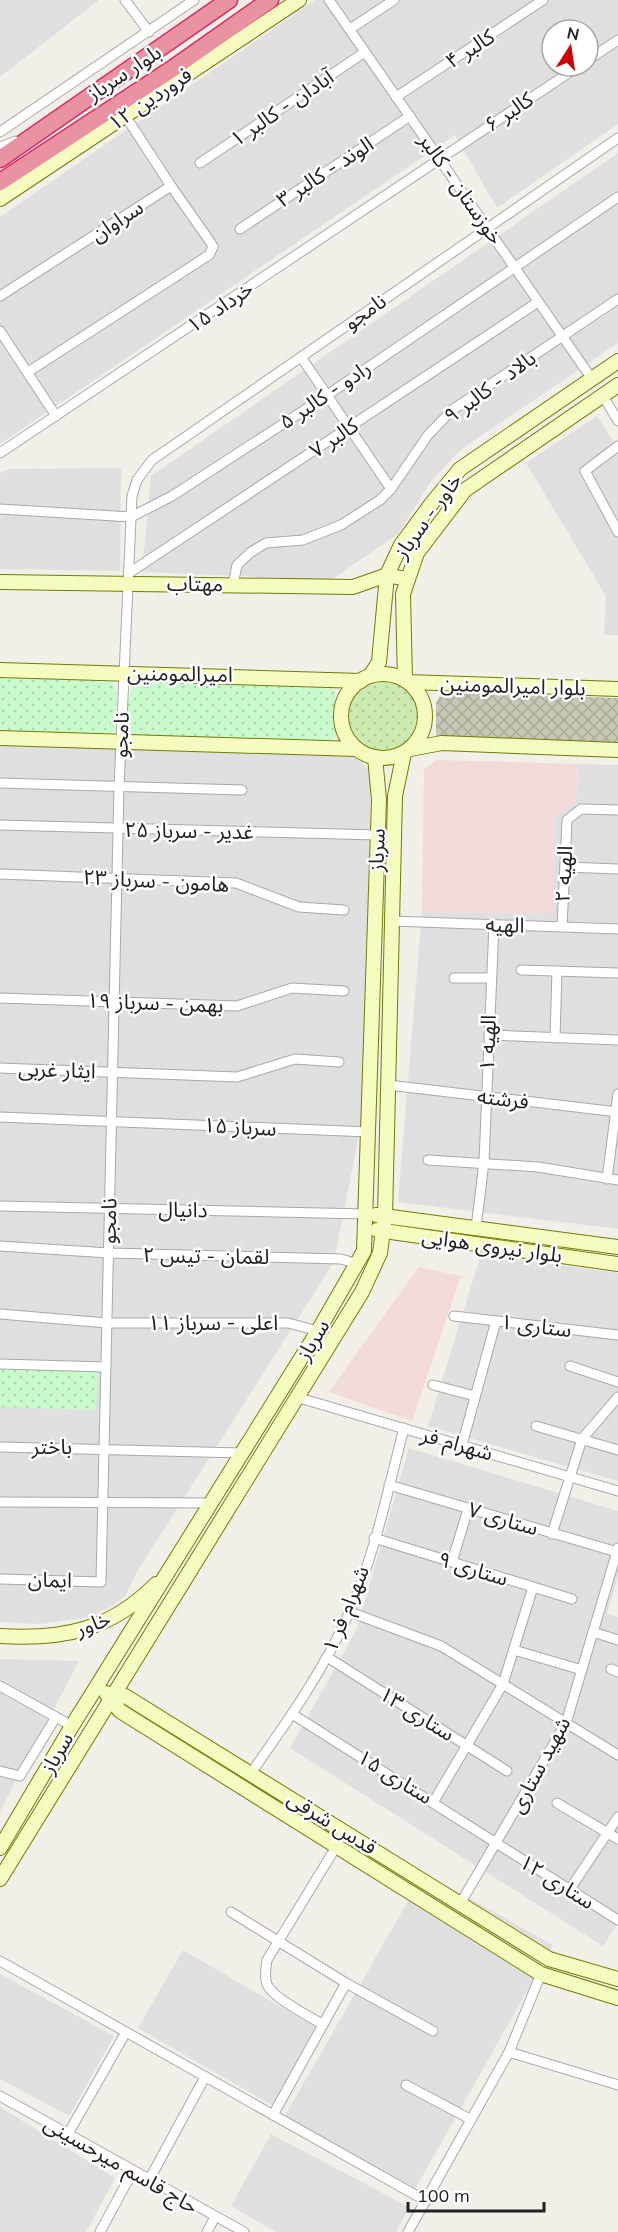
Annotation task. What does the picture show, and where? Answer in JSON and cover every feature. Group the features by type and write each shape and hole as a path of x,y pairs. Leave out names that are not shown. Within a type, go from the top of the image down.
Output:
{"highway":[{"name":"بلوار سرباز","path":"0,159 229,0"},
{"name":"بلوار سرباز","path":"0,182 220,36 270,0"},
{"path":"84,102 86,113 97,118"},
{"path":"67,113 76,117 79,124 77,130"}],"street":[{"path":"125,0 150,32"},
{"path":"0,132 194,0"},
{"name":"۱۲ فروردین","path":"0,199 299,0"},
{"name":"خوزستان - کالبر","path":"329,0 592,379"},
{"path":"350,29 394,0"},
{"name":"کالبر ۴","path":"396,97 543,0"},
{"path":"220,36 255,30"},
{"path":"600,52 618,40"},
{"name":"آبادان - کالبر ۱","path":"200,163 365,52"},
{"name":"کالبر ۶","path":"439,159 561,78"},
{"name":"الوند - کالبر ۳","path":"240,229 410,116"},
{"path":"28,372 209,255 213,247 130,123"},
{"path":"0,147 38,134"},
{"name":"نامجو","path":"101,1582 123,673 132,496 136,480 152,460 486,227 618,138"},
{"name":"۱۵ خرداد","path":"0,453 439,159"},
{"name":"سراوان","path":"0,296 171,186"},
{"name":"رادو - کالبر ۵","path":"131,517 172,496 326,396 618,197"},
{"name":"بالاد - کالبر ۹","path":"233,585 237,564 266,543 303,540 341,525 380,500 391,489 428,435 452,410 618,299"},
{"name":"کالبر ۷","path":"129,578 538,302"},
{"path":"0,331 56,416"},
{"path":"301,357 391,489"},
{"name":"خاور - سرباز","path":"366,679 379,662 387,575 401,545 460,469 618,361"},
{"name":"خاور - سرباز","path":"406,681 403,594 406,579 417,553 465,490 618,385"},
{"path":"603,396 618,421"},
{"path":"618,446 585,471 618,532"},
{"path":"0,509 131,517"},
{"path":"387,575 406,579"},
{"name":"مهتاب","path":"0,582 129,578 233,585 353,587 387,575"},
{"name":"امیرالمومنین","path":"0,670 366,679"},
{"path":"357,749 346,734 341,715 344,702 351,690 366,679 388,675 406,681 420,697 426,715 424,728 407,751"},
{"name":"بلوار امیرالمومنین","path":"406,681 618,689"},
{"path":"0,738 357,749 375,757 394,757 407,751 442,743 618,750"},
{"name":"سرباز","path":"0,1879 372,1274 380,1253 385,1216 395,796 407,751"},
{"name":"سرباز","path":"0,1848 72,1726 130,1637 210,1503 318,1331 364,1251 379,800 375,757"},
{"path":"0,783 242,790"},
{"name":"الهیه ۲","path":"562,927 567,820 581,809 618,810"},
{"name":"غدیر - سرباز ۲۵","path":"0,825 378,835"},
{"path":"565,867 618,869"},
{"name":"هامون - سرباز ۲۳","path":"0,874 236,883 298,907 344,910"},
{"path":"374,921 392,921"},
{"name":"الهیه","path":"392,921 618,928"},
{"name":"الهیه ۱","path":"476,1228 484,1162 494,924"},
{"path":"521,970 618,973"},
{"path":"555,1038 557,971"},
{"path":"454,978 491,978"},
{"name":"بهمن - سرباز ۱۹","path":"0,998 237,1006 292,988 344,991"},
{"path":"489,1035 618,1040"},
{"name":"ایثار غربی","path":"0,1068 237,1077 295,1059 339,1062"},
{"name":"فرشته","path":"388,1085 617,1112"},
{"path":"607,1179 618,1094"},
{"name":"سرباز ۱۵","path":"0,1117 369,1132"},
{"path":"428,1160 538,1167 618,1180"},
{"name":"دانیال","path":"0,1206 366,1214"},
{"name":"بلوار نیروی هوایی","path":"366,1214 615,1246"},
{"name":"بلوار نیروی هوایی","path":"366,1229 614,1264"},
{"name":"لقمان - تیس ۲","path":"0,1246 109,1253 341,1259 358,1264"},
{"path":"614,1264 615,1246"},
{"name":"اعلی - سرباز ۱۱","path":"0,1314 107,1323 288,1323 318,1331"},
{"name":"ستاری ۱","path":"454,1316 618,1335"},
{"path":"462,1445 496,1321"},
{"path":"0,1365 106,1367"},
{"path":"570,1366 618,1382"},
{"path":"433,1385 475,1396"},
{"path":"283,1388 296,1397"},
{"name":"شهرام فر","path":"296,1397 618,1491"},
{"path":"552,1534 582,1440 618,1397"},
{"path":"537,1426 618,1450"},
{"name":"شهرام فر ۱","path":"251,1773 292,1714 327,1657 350,1612 374,1538 404,1428"},
{"name":"باختر","path":"0,1447 242,1453"},
{"name":"ستاری ۷","path":"389,1485 552,1534 617,1550"},
{"path":"0,1502 210,1503"},
{"path":"452,1562 468,1509"},
{"name":"ستاری ۹","path":"374,1538 572,1599"},
{"name":"شهید ستاری","path":"460,1904 566,1723 617,1550"},
{"name":"خاور","path":"0,1636 59,1635 85,1631 130,1608 170,1570"},
{"name":"ایمان","path":"0,1579 101,1582"},
{"path":"434,1801 503,1684 533,1587"},
{"path":"350,1612 441,1646 618,1755"},
{"path":"111,1619 123,1618 131,1622 130,1637"},
{"path":"593,1632 618,1640"},
{"path":"514,1650 582,1670"},
{"name":"ستاری ۱۳","path":"327,1657 507,1771"},
{"path":"0,1686 72,1726"},
{"path":"98,1687 112,1698 120,1711 541,1974 618,1998"},
{"name":"قدس شرقی","path":"112,1698 125,1696 549,1959 618,1979"},
{"name":"ستاری ۱۵","path":"292,1714 434,1801 497,1843"},
{"path":"0,1771 20,1776 56,1717"},
{"path":"557,1803 618,1839"},
{"path":"570,1889 618,1817"},
{"name":"ستاری ۱۲","path":"497,1843 618,1920"},
{"path":"322,2024 267,1986 267,1960 336,1847"},
{"path":"414,1895 424,1881"},
{"path":"231,1912 346,1983 433,2031"},
{"path":"408,2232 508,2052 549,1959"},
{"path":"0,1961 426,2201"},
{"path":"273,2115 346,1983"},
{"path":"68,2134 126,2032"},
{"path":"508,2052 618,2085"},
{"path":"149,2180 205,2077"},
{"path":"406,2085 470,2119"},
{"name":"حاج قاسم میرحسینی","path":"0,2096 244,2232"},
{"path":"100,2232 133,2171"},
{"path":"207,2232 215,2217"}],"shaded area":[{"path":"0,0 99,0 0,77"},
{"path":"315,0 618,0 618,124 497,208 455,135 0,444 0,217"},
{"path":"618,153 618,343 459,451 430,483 398,534 331,580 142,572 151,476"},
{"path":"597,416 618,449 618,635 604,635 606,596 526,463"},
{"path":"121,468 120,571 0,569 0,473 9,469"},
{"path":"442,692 618,698 618,751 436,741 436,703"},
{"path":"0,742 354,752 371,773 364,1109 334,1262 140,1567 125,1596 113,1606 88,1617 40,1624 0,1622"},
{"path":"436,760 578,764 576,800 554,817 553,914 422,912 424,770"},
{"path":"578,764 618,765 618,1229 398,1202 422,912 553,914 554,817 576,800"},
{"path":"481,1254 618,1273 618,1481 428,1426"},
{"path":"419,1267 461,1276 412,1421 329,1392"},
{"path":"409,1448 618,1511 618,1577 607,1614 618,1617 618,1923 603,1946 290,1748 356,1631"},
{"path":"0,1659 79,1661 0,1811"},
{"path":"424,1873 553,1945 414,2191 282,2121"},
{"path":"183,1950 317,2028 272,2105 138,2028"},
{"path":"0,1974 114,2036 69,2116 0,2079"},
{"path":"0,2107 115,2178 86,2232 0,2232"},
{"path":"271,2134 409,2207 396,2232 276,2232 231,2206"}],"green space":[{"path":"0,677 112,682 117,694 115,731 104,735 0,731"},
{"path":"384,679 405,685 415,695 421,716 415,737 405,747 384,753 363,747 353,737 347,716 353,695 363,685"},
{"path":"135,682 333,689 337,713 335,738 325,742 135,736 128,718 130,693"},
{"path":"0,1369 98,1371 96,1410 0,1407"}]}
